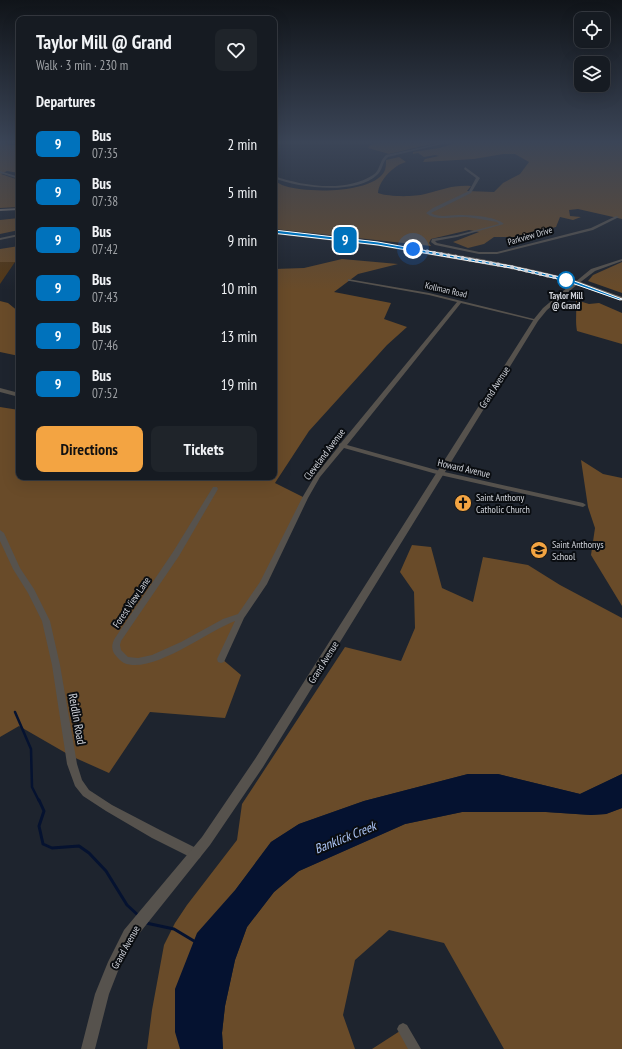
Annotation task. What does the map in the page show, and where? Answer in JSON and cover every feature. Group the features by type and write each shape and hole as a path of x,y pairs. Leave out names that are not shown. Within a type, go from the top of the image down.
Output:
{"main road":[{"path":"0,210 16,209"},
{"path":"0,213 16,212"},
{"path":"277,232 378,244 526,270 576,283 622,299"}],"street":[{"path":"438,254 443,245 432,241 435,239 457,236 502,224 498,221 466,216 439,217 431,216 428,213 468,192"},
{"name":"Parkview Drive","path":"443,245 479,253 497,253 592,229 617,217"},
{"path":"0,239 16,236"},
{"path":"576,283 594,270 622,260"},
{"name":"Kollman Road","path":"350,280 429,294 536,320"},
{"name":"Grand Avenue","path":"88,1049 102,994 113,967 134,928 196,854 258,763 536,320 546,309 576,283"},
{"name":"Cleveland Avenue","path":"222,659 241,616 263,584 311,486 326,464 460,301"},
{"path":"0,390 16,394"},
{"name":"Howard Avenue","path":"342,445 440,473 582,505"},
{"name":"Forest View Lane","path":"215,489 176,554 122,633 116,647 117,652 122,658 127,660 148,660 171,651 223,623 241,616"},
{"name":"Reidlin Road","path":"0,533 17,569 31,591 46,621 56,665 72,764 78,783 86,792 109,808 196,854"},
{"path":"403,1029 415,1049"}],"shaded area":[{"path":"0,192 16,192 16,207 0,208"},
{"path":"277,192 378,192 395,196 415,196 433,192 622,192 622,219 578,209 569,210 570,216 581,217 573,220 560,217 556,227 514,237 494,237 484,244 468,248 453,242 479,232 469,230 431,239 429,243 431,246 277,229"},
{"path":"16,218 16,231 0,234 0,220"},
{"path":"16,246 16,262 0,262 0,249"},
{"path":"342,259 398,264 358,274 334,292 391,303 384,319 407,327 387,345 309,431 277,480 277,269 304,268"},
{"path":"0,262 15,262 0,284"},
{"path":"622,262 622,293 588,281 593,275"},
{"path":"576,300 589,304 599,303 622,313 622,344 577,331"},
{"path":"0,301 8,303 16,310 16,355 0,352"},
{"path":"0,407 16,410 16,480 277,480 275,483 305,498 222,659 241,675 225,718 150,712 109,773 71,756 19,726 0,737"},
{"path":"581,460 603,474 622,478 622,606 591,555 595,528 588,507"},
{"path":"412,545 431,547 442,588 473,602 483,557 528,565 560,585 622,618 622,774 580,794 498,774 468,774 364,801 299,824 271,842 236,889 180,1049 147,1049 152,1010 164,945 175,923 187,905 237,840 242,804 345,647 401,661 415,628 414,592 400,572"},
{"path":"622,808 622,1049 504,1049 444,943 389,930 355,960 343,1015 355,1049 223,1049 222,1033 225,1006 235,960 247,927 274,892 299,871 405,824 462,812 546,812 591,815 606,814"},
{"path":"403,1029 415,1049 372,1049"}],"water":[{"name":"Banklick Creek","path":"468,774 498,774 580,794 622,774 622,808 606,814 591,815 546,812 462,812 405,824 299,871 274,892 247,927 235,960 225,1006 222,1033 223,1049 180,1049 175,1032 175,989 197,933 236,889 271,842 299,824 364,801"}],"waterway":[{"path":"15,712 31,749 32,787 39,801"},
{"path":"39,800 44,811 39,826 43,844 52,848 79,846 89,853 106,871 127,905 139,916"},
{"path":"146,923 174,929 194,941"}],"bus line":[{"name":"9","path":"277,232 401,247 511,267 567,280 594,288 622,299"}],"place":[{"name":"Taylor Mill @ Grand","path":"566,280"},
{"name":"Saint Anthony Catholic Church","path":"463,503"},
{"name":"Saint Anthonys School","path":"539,550"}],"route":[{"path":"413,249 511,267 566,280"}]}
